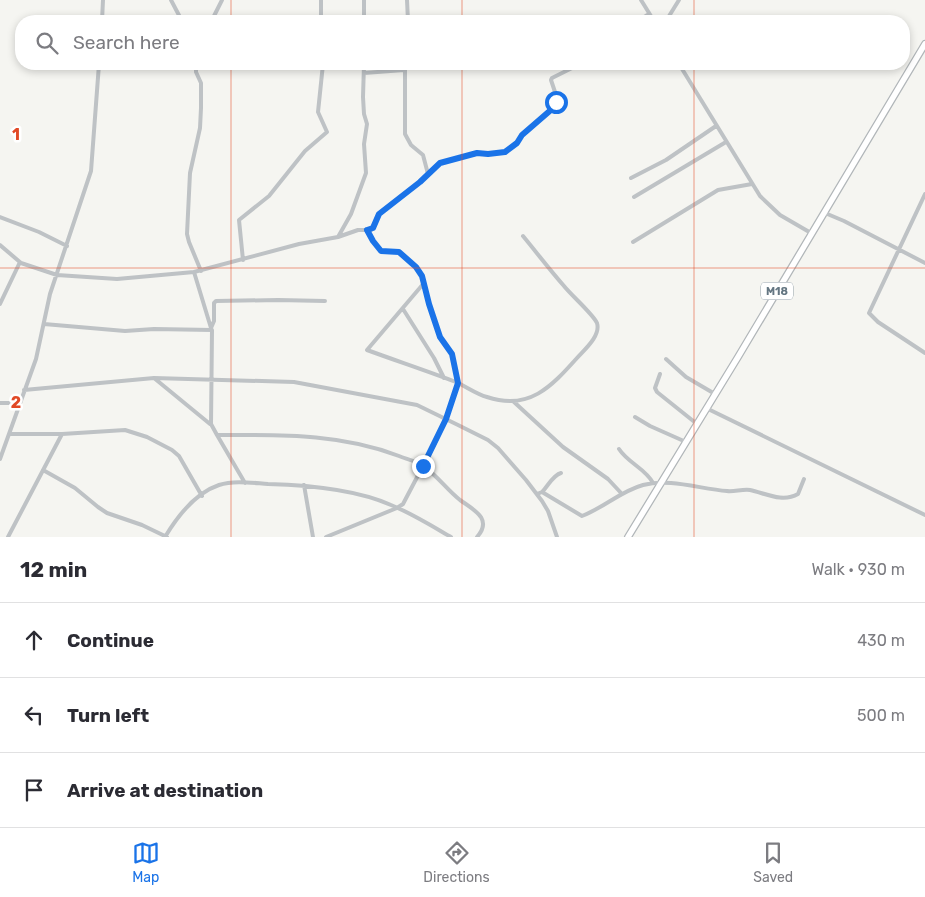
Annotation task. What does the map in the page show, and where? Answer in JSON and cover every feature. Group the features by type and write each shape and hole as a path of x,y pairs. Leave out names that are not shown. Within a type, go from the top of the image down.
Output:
{"main road":[{"name":"M18","path":"910,70 924,46"},
{"name":"M18","path":"628,537 910,70"}],"street":[{"path":"102,15 103,0"},
{"path":"171,0 179,15"},
{"path":"214,15 222,0"},
{"path":"321,0 321,15"},
{"path":"364,0 364,15"},
{"path":"407,0 408,15"},
{"path":"641,0 649,14"},
{"path":"670,15 679,0"},
{"path":"0,459 38,351 50,294 92,166 99,70"},
{"path":"198,70 202,86 200,128 190,173 187,234 201,270"},
{"path":"243,260 239,220 269,196 305,152 327,132 326,126 318,112 322,70"},
{"path":"338,237 351,214 366,173 364,144 367,124 364,114 364,73 404,70 405,134 411,145 423,155 428,174"},
{"path":"0,245 20,262 57,275 117,279 194,272 299,244 338,237 358,230 367,230 373,228 379,214 420,182 436,166 445,161 477,153 498,153 509,149 517,143 522,135 555,106 557,98 551,80 568,70"},
{"path":"683,70 760,196 780,215 811,233"},
{"path":"632,178 666,160 716,126"},
{"path":"634,197 726,142"},
{"path":"633,242 718,190 752,184"},
{"path":"925,194 869,313 878,322 925,353"},
{"path":"825,213 925,263"},
{"path":"0,217 39,232 67,246"},
{"path":"326,537 397,508 406,498 446,419 458,383 452,354 440,337 419,271 403,254 396,251 381,251 367,230"},
{"path":"424,283 367,350 458,383 485,397 514,402 544,391 560,377 594,338 597,328 592,316 563,285 524,236"},
{"path":"0,304 20,262"},
{"path":"194,272 212,329"},
{"path":"211,424 214,303 216,301 325,301"},
{"path":"403,308 444,378"},
{"path":"44,324 125,331 212,329"},
{"path":"666,359 686,377 715,394"},
{"path":"660,374 655,388 657,392 697,424"},
{"path":"24,390 154,378 294,382 416,405 493,444 540,493 582,516 622,494 642,485 653,483 662,482 727,491 750,490 786,498 798,494 804,479"},
{"path":"154,378 211,424 246,483"},
{"path":"514,402 563,447 608,479 622,494"},
{"path":"0,403 19,403"},
{"path":"706,408 925,515"},
{"path":"635,417 686,442"},
{"path":"9,434 62,434 125,430 148,437 179,456 202,496"},
{"path":"8,537 62,434"},
{"path":"217,434 295,435 327,438 385,451 423,466 461,500 476,510 482,520 483,528 477,537"},
{"path":"619,450 648,476 653,483"},
{"path":"43,470 76,488 108,513 142,525 166,537 176,519 188,506 202,496 220,485 246,483 304,485 346,492 388,504 451,537"},
{"path":"540,493 558,473 562,473"},
{"path":"304,485 314,537"},
{"path":"540,493 557,537"}],"route":[{"path":"423,466 446,419 458,383 452,354 440,337 422,276 416,267 399,252 381,251 369,236 367,230 373,228 379,214 420,182 440,163 477,153 505,152 552,109 556,102"}]}
